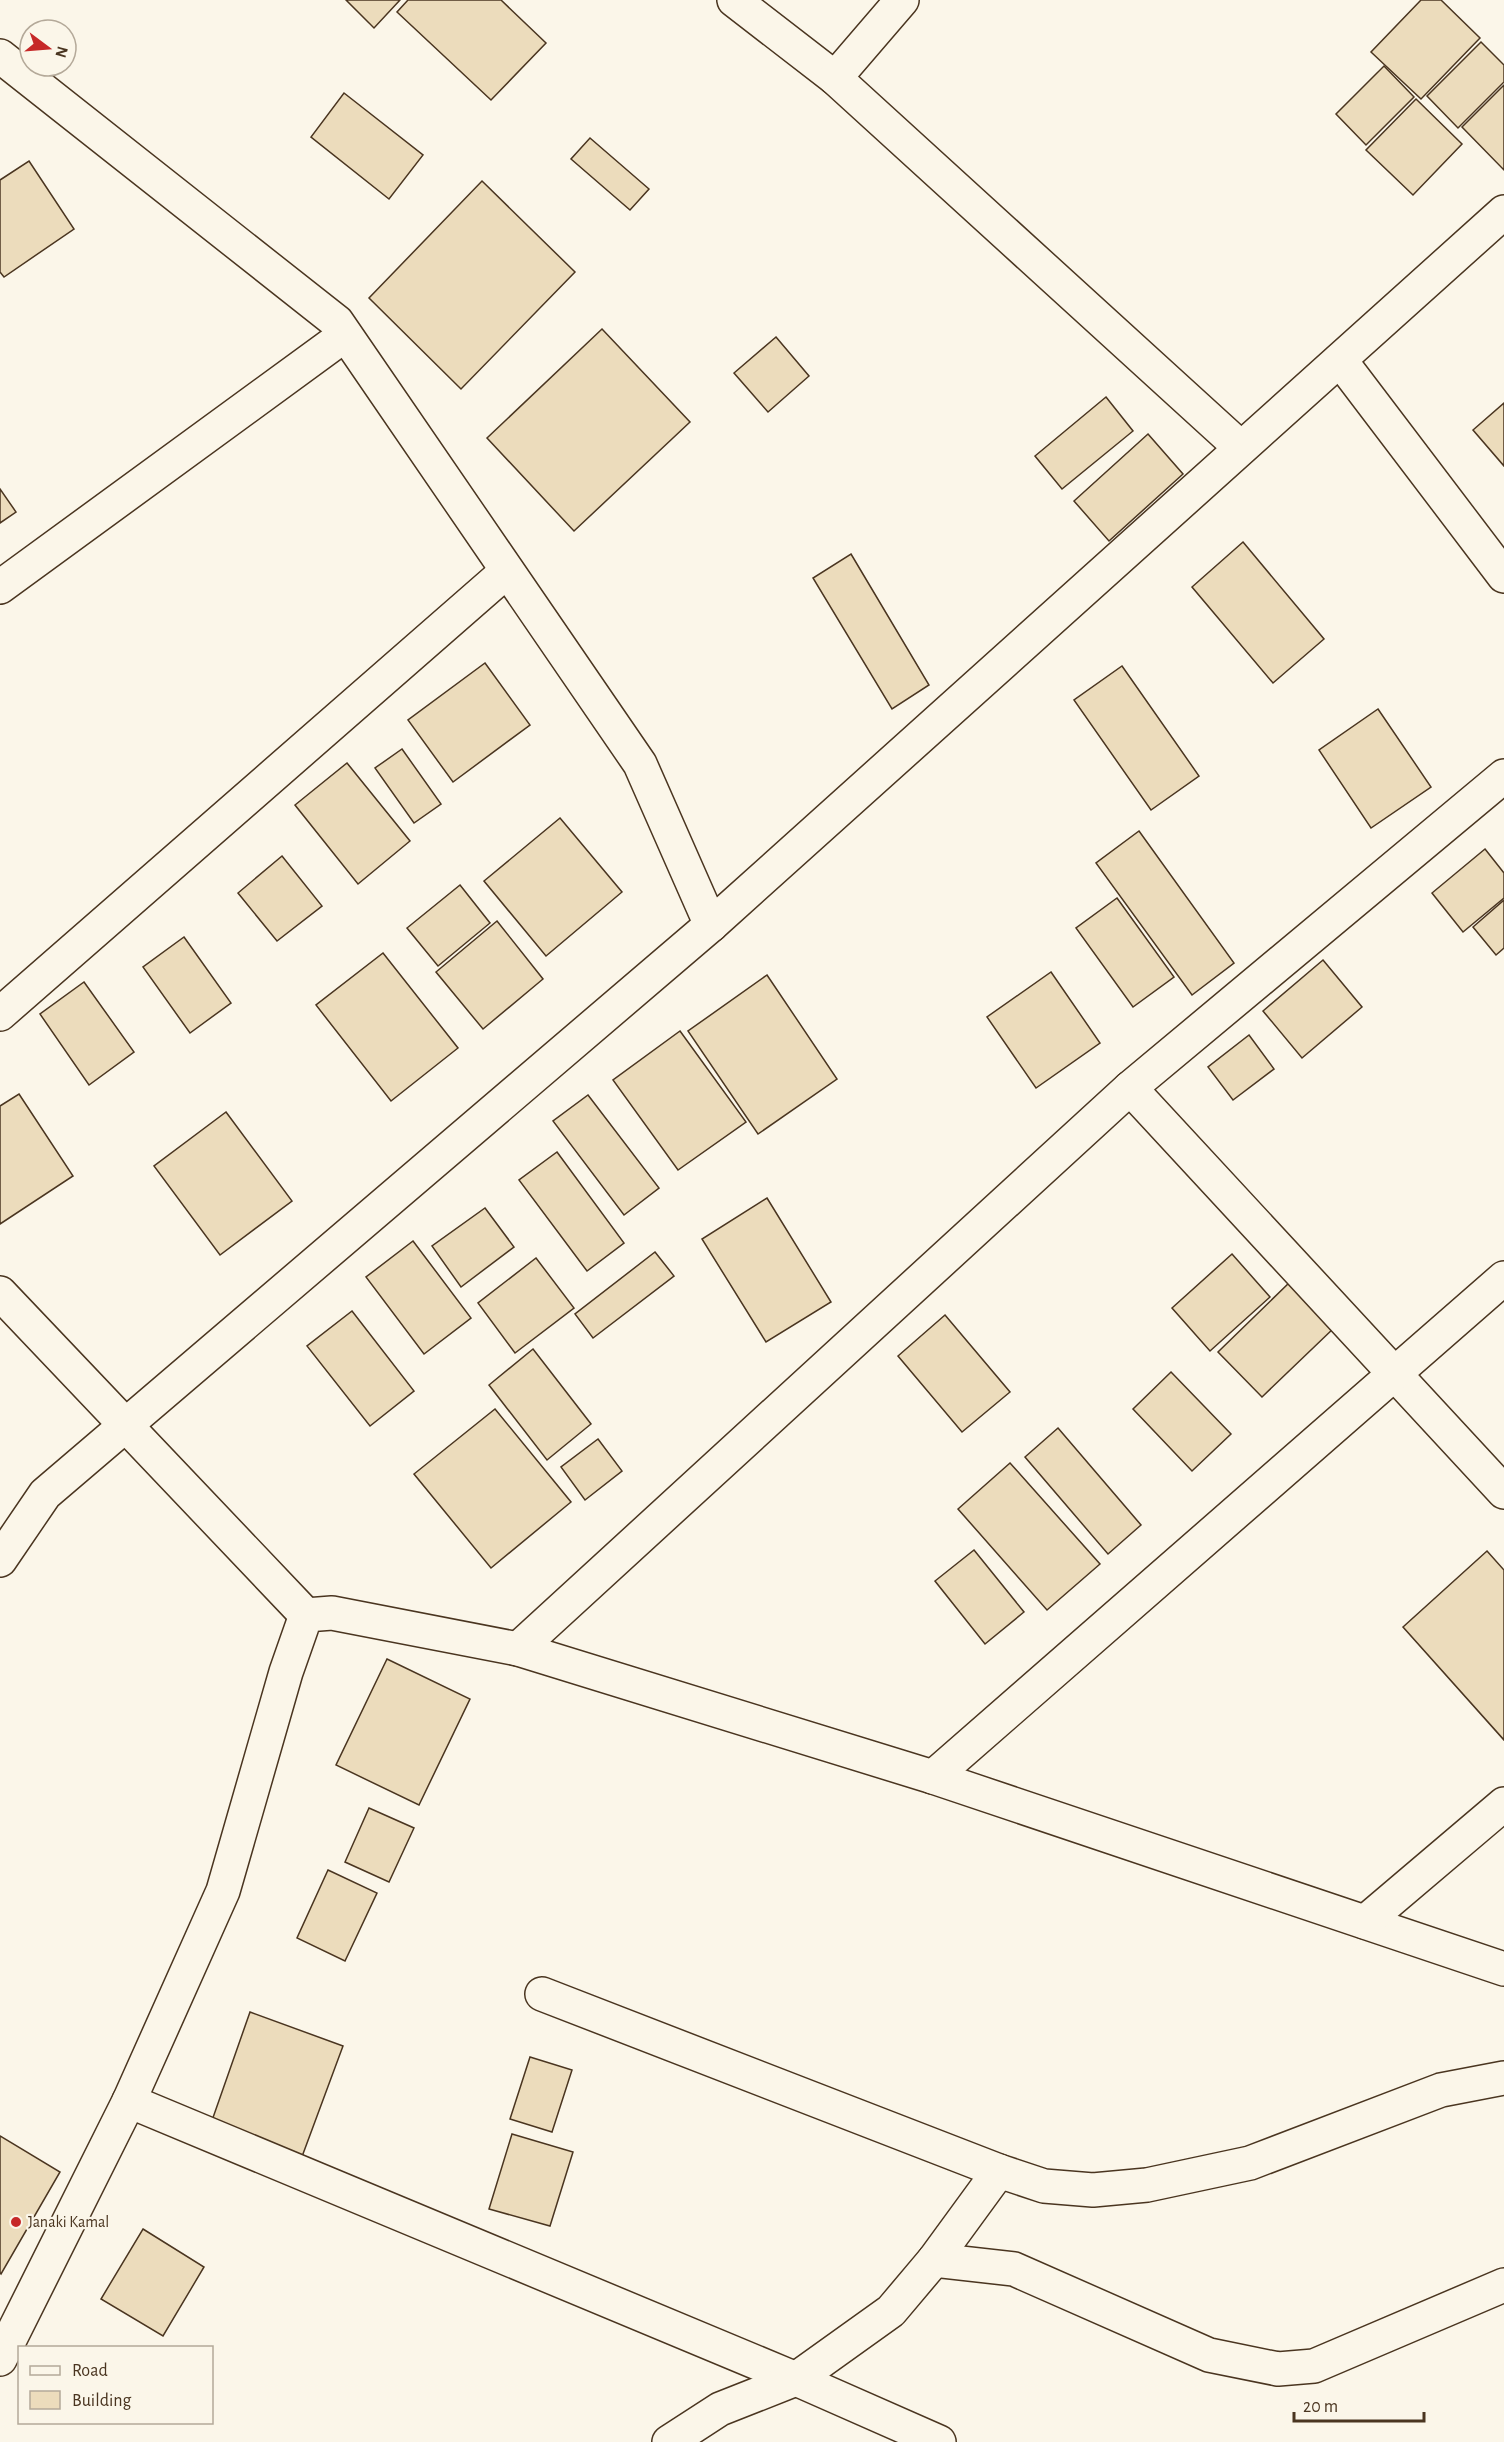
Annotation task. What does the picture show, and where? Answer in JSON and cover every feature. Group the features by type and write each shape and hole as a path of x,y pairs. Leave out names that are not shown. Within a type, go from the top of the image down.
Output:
{"street":[{"path":"734,0 836,78 1241,448"},
{"path":"836,78 902,0"},
{"path":"0,56 337,322 640,764 711,925"},
{"path":"0,1560 45,1494 711,925 1504,212"},
{"path":"0,587 345,335"},
{"path":"1340,360 1504,576"},
{"path":"0,1014 507,571"},
{"path":"518,1649 1130,1088 1504,776"},
{"path":"1130,1088 1504,1491"},
{"path":"933,1777 1504,1278"},
{"path":"0,1293 306,1615"},
{"path":"306,1615 332,1613 518,1649 933,1777 1504,1969"},
{"path":"0,2359 129,2101 223,1891 286,1672 306,1615"},
{"path":"1365,1922 1504,1804"},
{"path":"542,1994 999,2171 1044,2186 1093,2190 1147,2185 1250,2163 1441,2090 1504,2078"},
{"path":"129,2101 796,2379 939,2442"},
{"path":"669,2442 720,2409 796,2379 891,2312 934,2260 999,2171"},
{"path":"934,2260 1014,2270 1209,2355 1237,2363 1278,2369 1314,2366 1504,2284"}],"building":[{"path":"346,0 400,0 374,28"},
{"path":"408,0 501,0 546,43 491,100 397,12"},
{"path":"1421,0 1441,0 1480,38 1421,99 1371,52"},
{"path":"1481,42 1504,65 1504,82 1458,128 1427,96"},
{"path":"1384,66 1414,97 1366,145 1336,114"},
{"path":"1504,85 1504,170 1462,127"},
{"path":"344,93 423,155 389,199 311,137"},
{"path":"1416,99 1462,144 1413,195 1366,150"},
{"path":"590,138 649,189 630,210 571,159"},
{"path":"29,161 74,229 4,277 0,272 0,180"},
{"path":"482,181 575,272 461,389 369,298"},
{"path":"602,329 690,422 574,531 487,438"},
{"path":"776,337 809,376 768,412 734,373"},
{"path":"1106,397 1133,431 1062,489 1035,456"},
{"path":"1504,403 1504,466 1473,430"},
{"path":"1148,434 1183,474 1109,541 1074,501"},
{"path":"0,489 16,512 0,523"},
{"path":"1243,542 1324,639 1273,683 1192,587"},
{"path":"851,554 929,685 892,709 813,578"},
{"path":"485,663 530,725 453,782 408,720"},
{"path":"1122,666 1199,776 1151,810 1074,700"},
{"path":"1378,709 1431,787 1371,828 1319,750"},
{"path":"402,749 441,804 414,823 375,768"},
{"path":"347,763 410,841 358,884 295,805"},
{"path":"560,818 622,892 546,956 484,881"},
{"path":"1139,831 1234,963 1192,995 1096,863"},
{"path":"1485,849 1504,873 1504,898 1463,932 1432,893"},
{"path":"282,856 322,906 277,941 238,893"},
{"path":"460,885 490,923 438,966 407,928"},
{"path":"1117,898 1174,977 1133,1007 1076,928"},
{"path":"1504,900 1504,948 1496,955 1473,927"},
{"path":"497,921 543,979 483,1029 436,972"},
{"path":"184,937 231,1003 190,1033 143,967"},
{"path":"383,953 458,1048 391,1101 316,1005"},
{"path":"1323,960 1362,1007 1302,1058 1263,1011"},
{"path":"1051,972 1100,1043 1036,1088 987,1017"},
{"path":"767,975 837,1079 758,1134 688,1031"},
{"path":"84,982 134,1052 89,1085 40,1014"},
{"path":"680,1031 746,1122 678,1170 613,1080"},
{"path":"1249,1035 1274,1069 1233,1100 1208,1067"},
{"path":"19,1094 73,1176 0,1224 0,1106"},
{"path":"588,1095 659,1188 624,1215 553,1121"},
{"path":"226,1112 292,1201 220,1255 154,1166"},
{"path":"557,1152 624,1243 587,1271 519,1180"},
{"path":"767,1198 831,1302 766,1342 702,1239"},
{"path":"485,1208 514,1247 461,1287 432,1246"},
{"path":"413,1241 471,1318 424,1354 366,1277"},
{"path":"655,1252 674,1276 593,1338 575,1314"},
{"path":"1232,1254 1270,1297 1210,1351 1172,1308"},
{"path":"536,1258 574,1308 515,1353 478,1303"},
{"path":"1292,1280 1336,1326 1262,1397 1218,1352"},
{"path":"352,1311 414,1391 370,1426 307,1346"},
{"path":"945,1315 1010,1392 962,1432 898,1356"},
{"path":"533,1349 591,1424 547,1460 489,1385"},
{"path":"1171,1372 1231,1434 1192,1471 1133,1409"},
{"path":"495,1409 571,1502 491,1568 414,1474"},
{"path":"1058,1428 1141,1525 1108,1554 1025,1457"},
{"path":"598,1439 622,1471 585,1500 561,1467"},
{"path":"1010,1463 1100,1564 1047,1610 958,1509"},
{"path":"974,1550 1024,1612 985,1644 935,1581"},
{"path":"1487,1551 1504,1570 1504,1740 1403,1627"},
{"path":"387,1659 470,1699 419,1805 336,1765"},
{"path":"369,1808 414,1828 389,1882 345,1862"},
{"path":"328,1870 377,1893 345,1961 297,1938"},
{"path":"250,2012 343,2046 300,2162 209,2129"},
{"path":"530,2057 572,2070 552,2132 510,2119"},
{"path":"512,2134 573,2152 550,2226 489,2209"},
{"name":"Janaki Kamal","path":"0,2136 60,2172 1,2274 0,2273"},
{"path":"143,2229 204,2267 163,2336 101,2299"}],"place":[{"name":"Janaki Kamal","path":"16,2222"}]}
